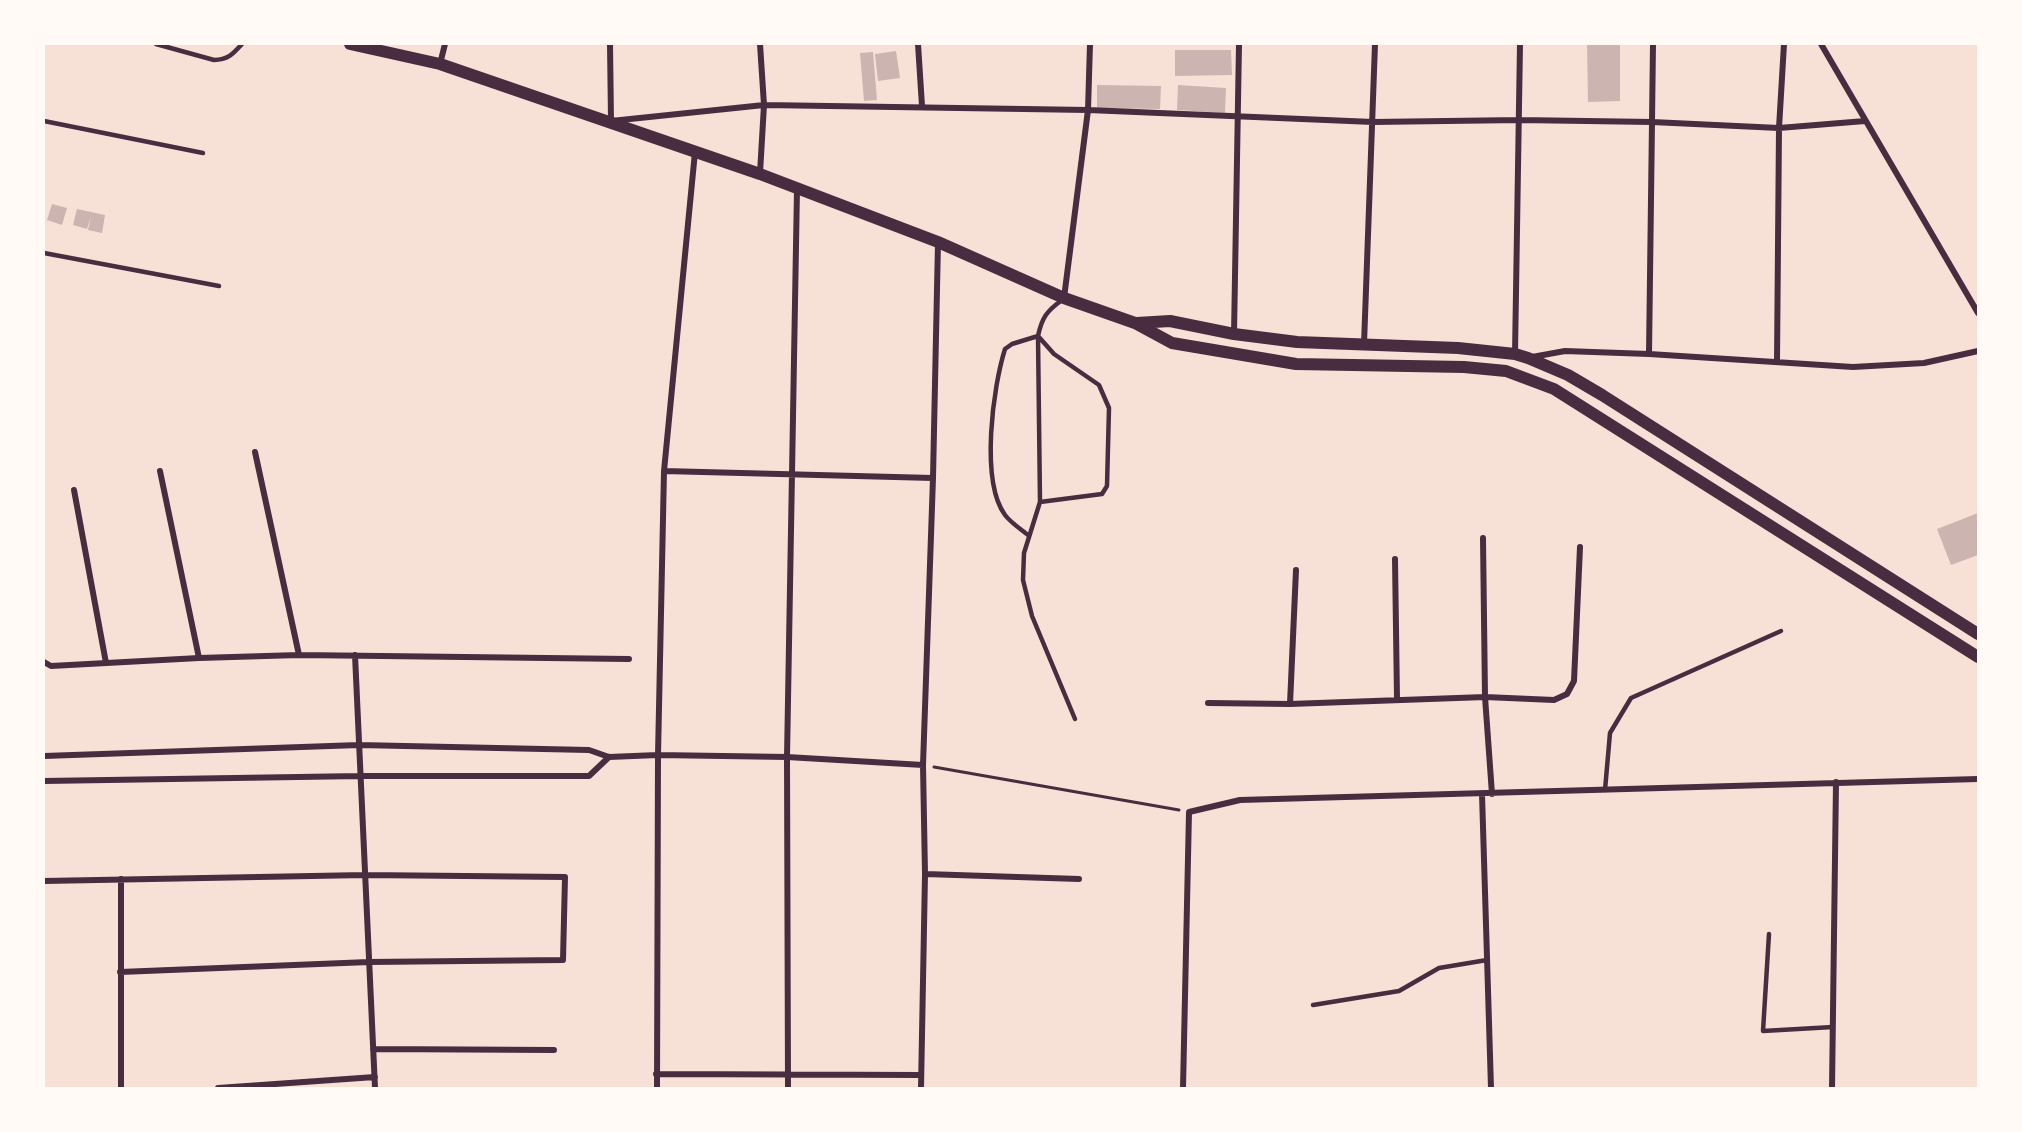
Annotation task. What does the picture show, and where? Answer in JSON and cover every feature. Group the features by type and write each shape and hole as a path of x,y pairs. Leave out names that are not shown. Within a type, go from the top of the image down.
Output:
{"main road":[{"path":"350,44 440,63 760,174 938,242 1064,298 1136,323 1172,343 1226,354 1296,364 1464,367 1506,371 1554,389 1978,657"},
{"path":"1136,323 1170,321 1234,334 1297,342 1458,348 1515,354 1528,358 1569,375 1602,395 1978,634"}],"street":[{"path":"440,63 445,44"},
{"path":"610,44 610,121 764,105 1088,110 1373,122 1520,120 1652,122 1779,128 1865,121"},
{"path":"760,44 764,105 760,174"},
{"path":"918,44 922,106"},
{"path":"1064,298 1088,110 1090,44"},
{"path":"1234,334 1239,44"},
{"path":"1364,344 1375,44"},
{"path":"1515,354 1520,44"},
{"path":"1649,354 1653,44"},
{"path":"1777,362 1779,128 1784,44"},
{"path":"1821,44 1978,313"},
{"path":"657,1089 658,755 664,471 695,152"},
{"path":"788,1089 788,757 797,188"},
{"path":"921,1089 925,874 923,765 938,242"},
{"path":"1528,358 1565,351 1853,367 1924,363 1978,351"},
{"path":"255,452 299,655"},
{"path":"160,471 199,658"},
{"path":"664,471 933,478"},
{"path":"74,490 106,663"},
{"path":"1483,538 1485,698 1492,794"},
{"path":"1209,703 1290,704 1485,698 1554,700 1567,694 1574,681 1580,547"},
{"path":"1395,559 1397,699"},
{"path":"1290,704 1296,570"},
{"path":"44,662 51,666 299,655 629,659"},
{"path":"355,655 375,1089"},
{"path":"44,756 359,745 589,750 609,757 658,755 788,757 923,765"},
{"path":"44,781 361,776 589,776 609,757"},
{"path":"1184,1089 1190,812 1240,800 1978,779"},
{"path":"1832,1089 1836,782"},
{"path":"1482,794 1491,1089"},
{"path":"925,874 1079,879"},
{"path":"44,881 365,875 566,877 563,960 369,962 120,972"},
{"path":"121,879 121,1089"},
{"path":"373,1049 554,1050"},
{"path":"657,1074 921,1076"},
{"path":"218,1089 375,1077"}],"lane":[{"path":"156,44 214,60 230,57 242,44"},
{"path":"44,121 204,153"},
{"path":"44,253 219,286"},
{"path":"1064,298 1050,309 1041,321 1038,336 1040,502 1024,553 1023,580 1032,616 1075,718"},
{"path":"1038,336 1054,354 1099,384 1109,408 1107,486 1102,494 1040,502"},
{"path":"1029,536 1005,514 994,491 991,460 993,398 1005,349 1012,344 1038,336"},
{"path":"1605,790 1610,733 1631,698 1781,631"},
{"path":"1769,934 1763,1031 1833,1027"},
{"path":"1313,1005 1399,991 1439,968 1487,960"}],"path":[{"path":"923,765 1190,812"}],"building":[{"path":"1587,44 1620,44 1620,101 1588,102"},
{"path":"1175,50 1231,50 1232,75 1175,76"},
{"path":"896,51 900,78 878,81 875,54"},
{"path":"873,52 877,100 864,101 860,53"},
{"path":"1097,85 1161,86 1160,109 1097,108"},
{"path":"1178,85 1226,88 1225,113 1177,110"},
{"path":"52,204 67,208 62,225 47,220"},
{"path":"77,209 105,215 102,233 88,230 91,216 87,229 73,225"},
{"path":"1978,513 1978,555 1951,565 1937,529"}]}
